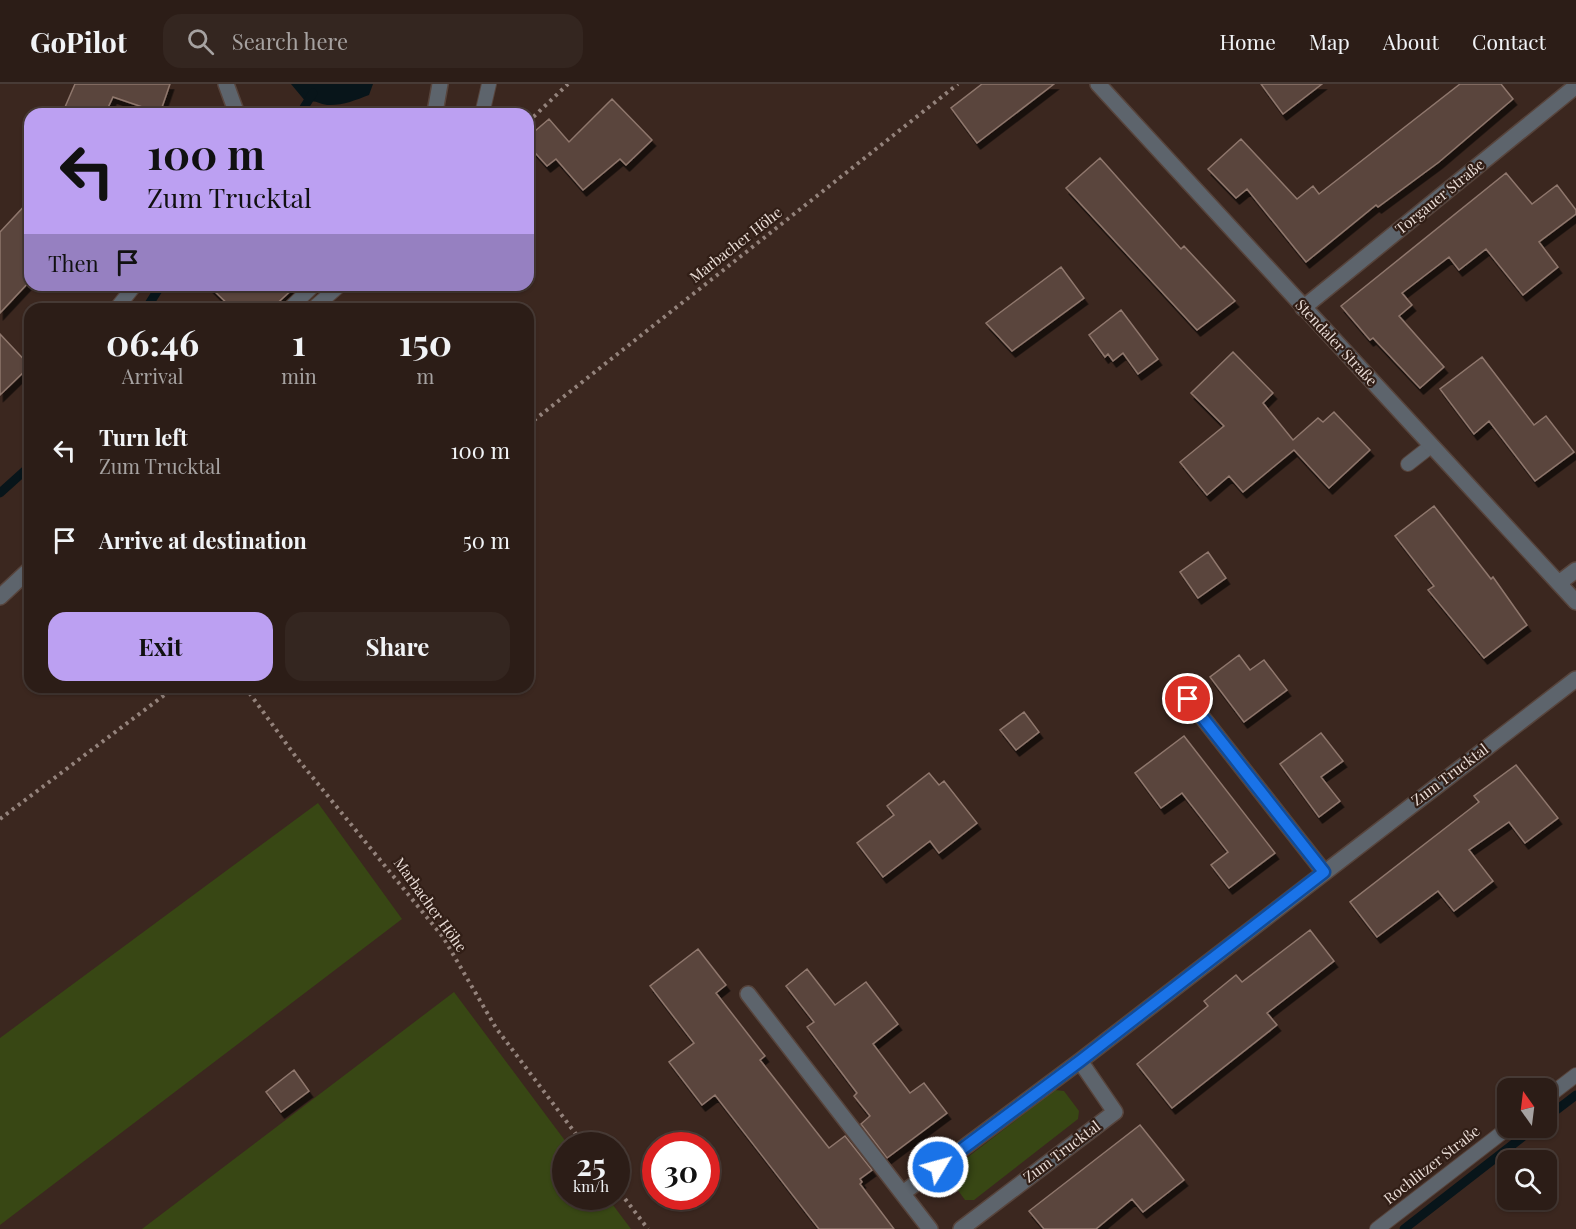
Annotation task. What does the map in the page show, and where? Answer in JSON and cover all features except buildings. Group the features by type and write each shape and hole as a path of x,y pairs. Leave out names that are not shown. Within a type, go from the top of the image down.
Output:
{"street":[{"path":"226,84 235,108"},
{"path":"436,108 440,84"},
{"name":"Stendaler Straße","path":"1098,84 1576,602"},
{"name":"Torgauer Straße","path":"1303,308 1576,86"},
{"path":"1559,583 1576,570"},
{"path":"0,597 24,575"},
{"name":"Zum Trucktal","path":"903,1193 1080,1061 1576,679"},
{"path":"1188,699 1324,872"},
{"path":"747,994 930,1229"},
{"name":"Zum Trucktal","path":"960,1229 1115,1112 1080,1061"}],"lane":[{"path":"483,108 489,84"},
{"path":"121,303 130,291"},
{"path":"295,303 308,291"},
{"path":"319,303 333,291"},
{"path":"1408,464 1431,446"},
{"path":"1557,1090 1576,1075"},
{"name":"Rochlitzer Straße","path":"1377,1229 1497,1136"}],"path":[{"path":"534,116 568,84"},
{"name":"Marbacher Höhe","path":"534,420 958,84"},
{"path":"0,819 168,693"},
{"name":"Marbacher Höhe","path":"249,693 296,757 443,937 496,1028 574,1132"},
{"path":"630,1205 648,1229"}],"green space":[{"path":"318,803 402,919 0,1225 0,1038"},
{"path":"454,992 559,1132 552,1132 552,1210 617,1210 631,1229 142,1229"},
{"path":"1055,1090 1064,1091 1079,1111 1078,1119 974,1200 965,1200 949,1178 951,1170"}],"shaded area":[{"path":"291,84 373,84 369,95 330,105 313,101 306,102"}],"waterway":[{"path":"304,108 313,93"},
{"path":"150,303 157,291"},
{"path":"0,493 24,471"},
{"path":"1557,1110 1576,1095"},
{"path":"1404,1229 1521,1138"}],"route":[{"path":"938,1167 1080,1061 1324,872 1188,699"}]}
